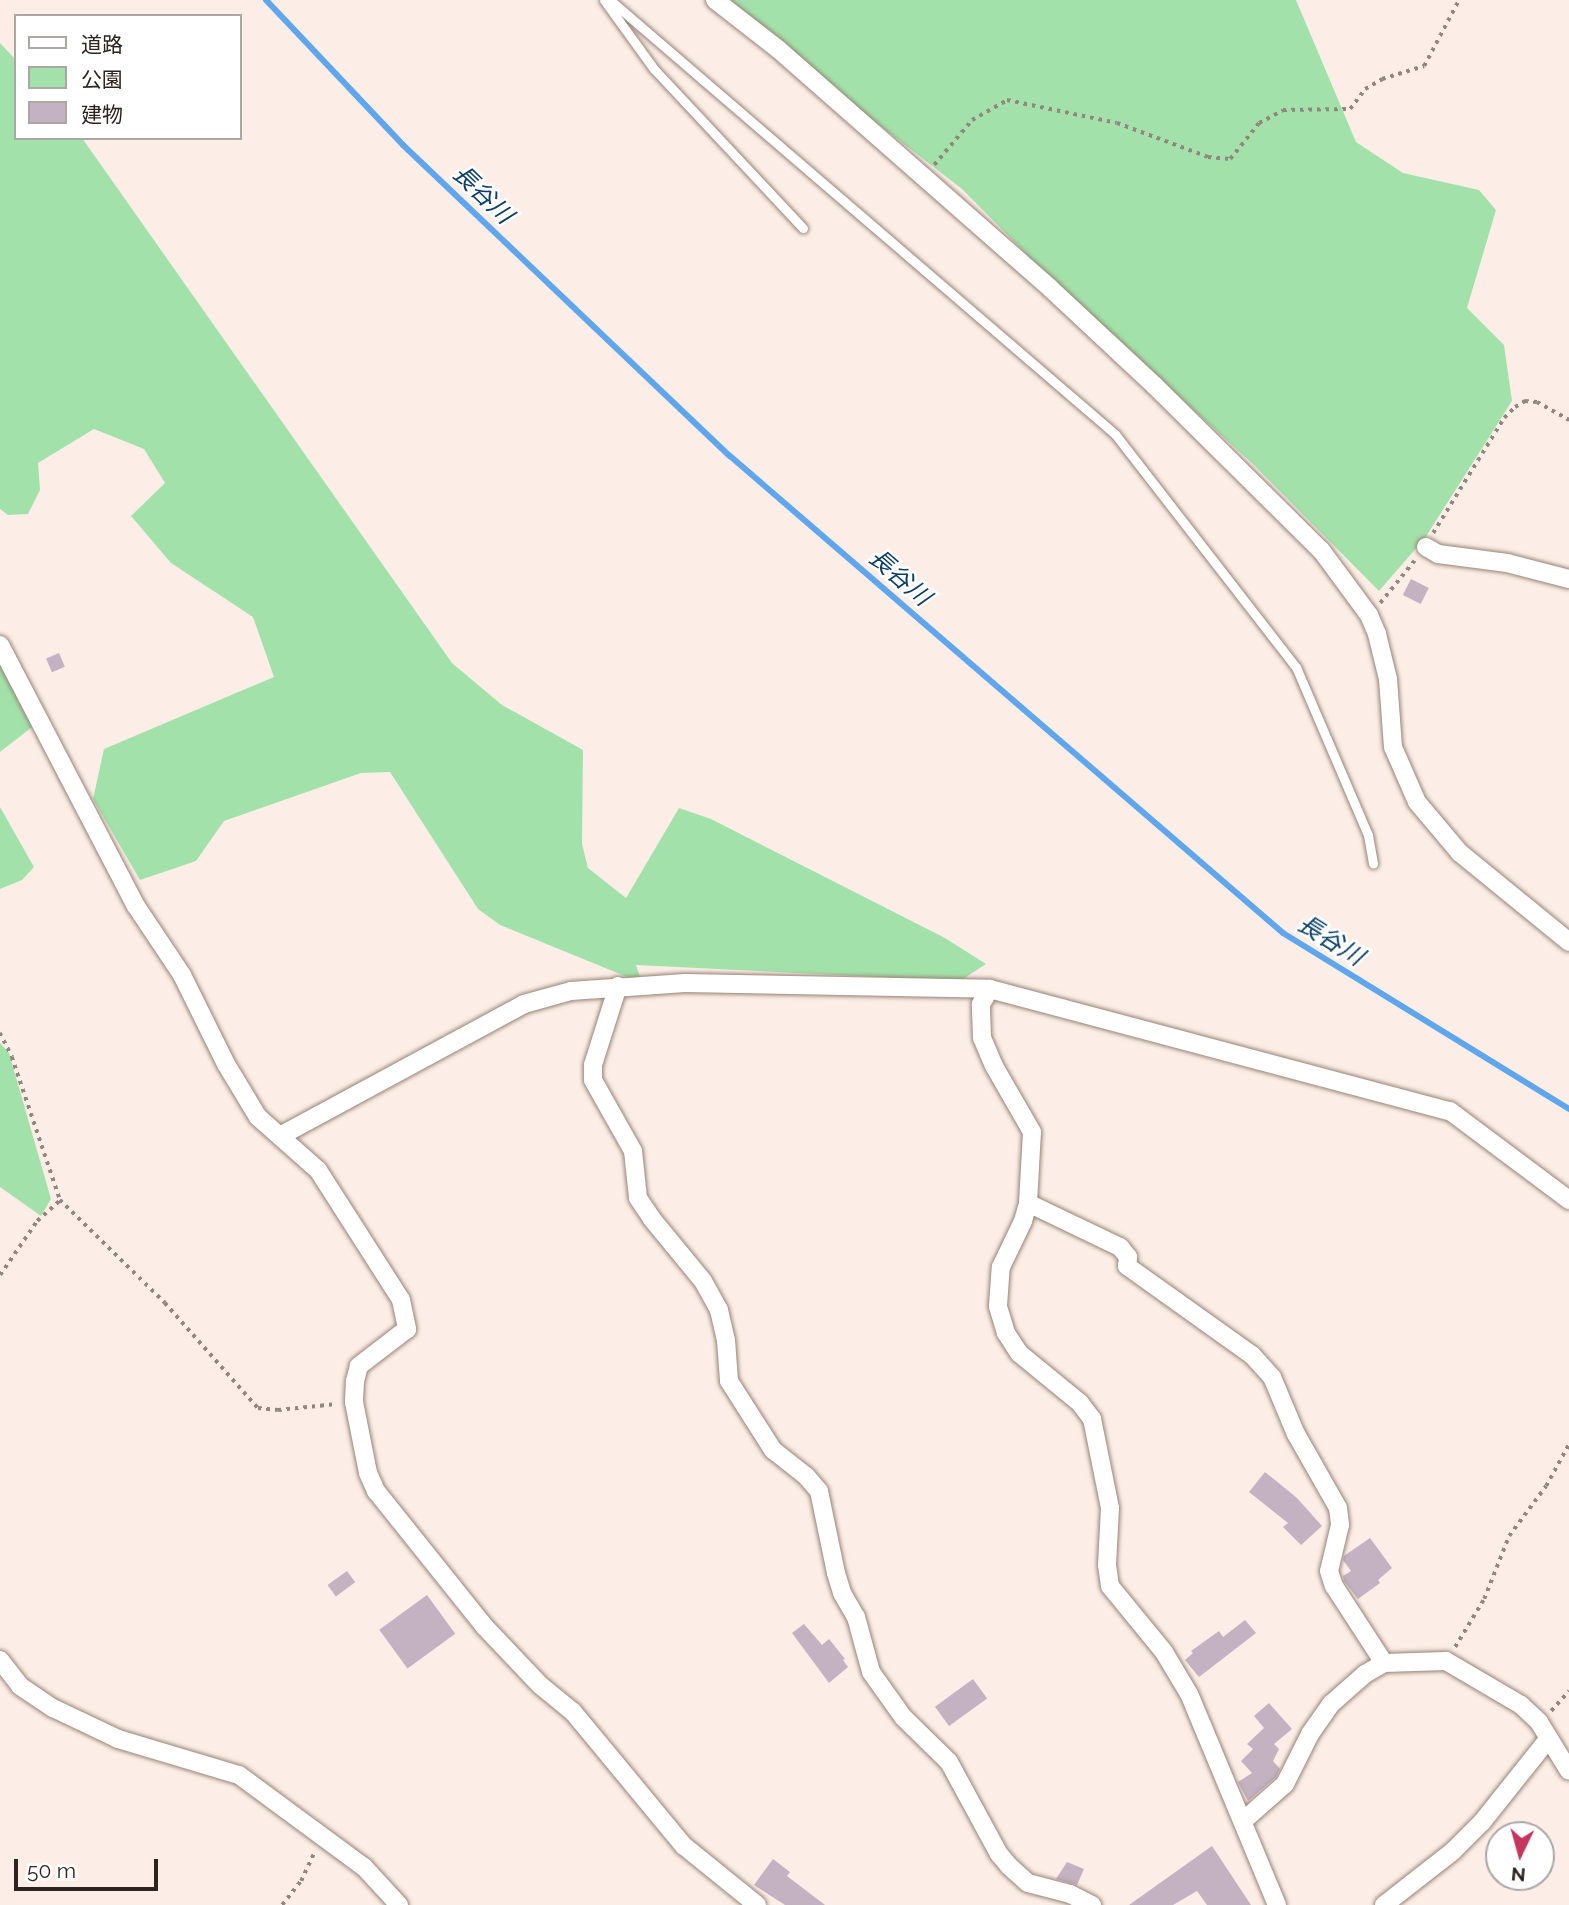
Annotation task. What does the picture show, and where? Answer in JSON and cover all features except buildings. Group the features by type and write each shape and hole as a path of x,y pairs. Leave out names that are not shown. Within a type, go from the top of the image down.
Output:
{"street":[{"path":"715,0 778,49 1051,289 1219,447 1321,550 1369,615 1384,656 1393,747 1417,802 1460,853 1569,942"},
{"path":"1426,547 1438,554 1507,563 1569,579"},
{"path":"0,645 136,906 181,975 226,1064 258,1117 318,1170 401,1300 407,1329 359,1366 354,1402 368,1473 376,1491 484,1626 540,1685 573,1712 684,1846 750,1903"},
{"path":"280,1136 524,1004 571,991 685,983 990,989 1450,1111 1569,1200"},
{"path":"618,986 593,1065 593,1080 633,1151 638,1198 703,1280 719,1310 726,1340 729,1381 773,1450 806,1476 819,1491 842,1593 856,1617 871,1672 903,1717 949,1762 999,1854 1009,1866 1028,1883 1070,1894 1092,1905"},
{"path":"990,989 981,1004 982,1038 994,1066 1032,1132 1028,1203 1023,1221 1001,1266 998,1306 1006,1333 1019,1353 1080,1403 1092,1419 1110,1508 1107,1565 1110,1586 1164,1652 1189,1694 1275,1904"},
{"path":"1028,1203 1120,1247 1128,1256 1126,1266 1252,1355 1272,1377 1296,1434 1338,1508 1340,1525 1329,1571 1334,1586 1384,1663"},
{"path":"0,1660 20,1686 53,1707 118,1739 239,1775 323,1834 364,1867 399,1905"},
{"path":"1243,1821 1285,1784 1310,1734 1331,1704 1365,1674 1384,1663 1446,1661 1521,1705 1539,1722 1569,1771"},
{"path":"1384,1905 1453,1851 1482,1822 1549,1738"}],"lane":[{"path":"604,0 654,69 803,228"},
{"path":"610,0 1115,434 1296,667 1367,835 1373,864"}],"path":[{"path":"923,177 972,120 1007,100 1117,123 1208,157 1230,159 1259,123 1283,110 1350,109 1365,89 1382,79 1424,66 1459,0"},
{"path":"1369,615 1426,547 1504,418 1515,407 1525,401 1537,402 1569,420"},
{"path":"0,1034 12,1057 60,1200 165,1303 258,1408 278,1410 354,1402"},
{"path":"0,1275 37,1221 60,1200"},
{"path":"1446,1661 1484,1599 1508,1536 1546,1486 1569,1444"},
{"path":"1539,1722 1569,1691"},
{"path":"282,1905 301,1881 323,1834"}],"green space":[{"path":"731,0 1296,0 1356,142 1403,173 1479,190 1496,210 1467,308 1504,345 1512,401 1425,538 1379,591 1254,465 1063,291 962,189 869,117"},
{"path":"0,43 14,58 14,140 83,140 452,663 502,705 583,750 582,844 588,868 626,898 679,808 711,819 945,938 986,964 960,981 636,965 642,983 500,925 478,909 390,772 361,773 224,821 196,861 140,880 93,799 104,749 274,677 253,617 171,563 131,516 165,483 144,449 94,429 38,463 40,490 28,514 8,515 0,509"},
{"path":"0,664 36,724 0,752"},
{"path":"0,807 34,867 22,880 0,889"},
{"path":"0,1043 9,1053 51,1199 41,1216 0,1187"}],"waterway":[{"name":"長谷川","path":"266,0 403,145 730,456 1283,933 1569,1109"}]}
